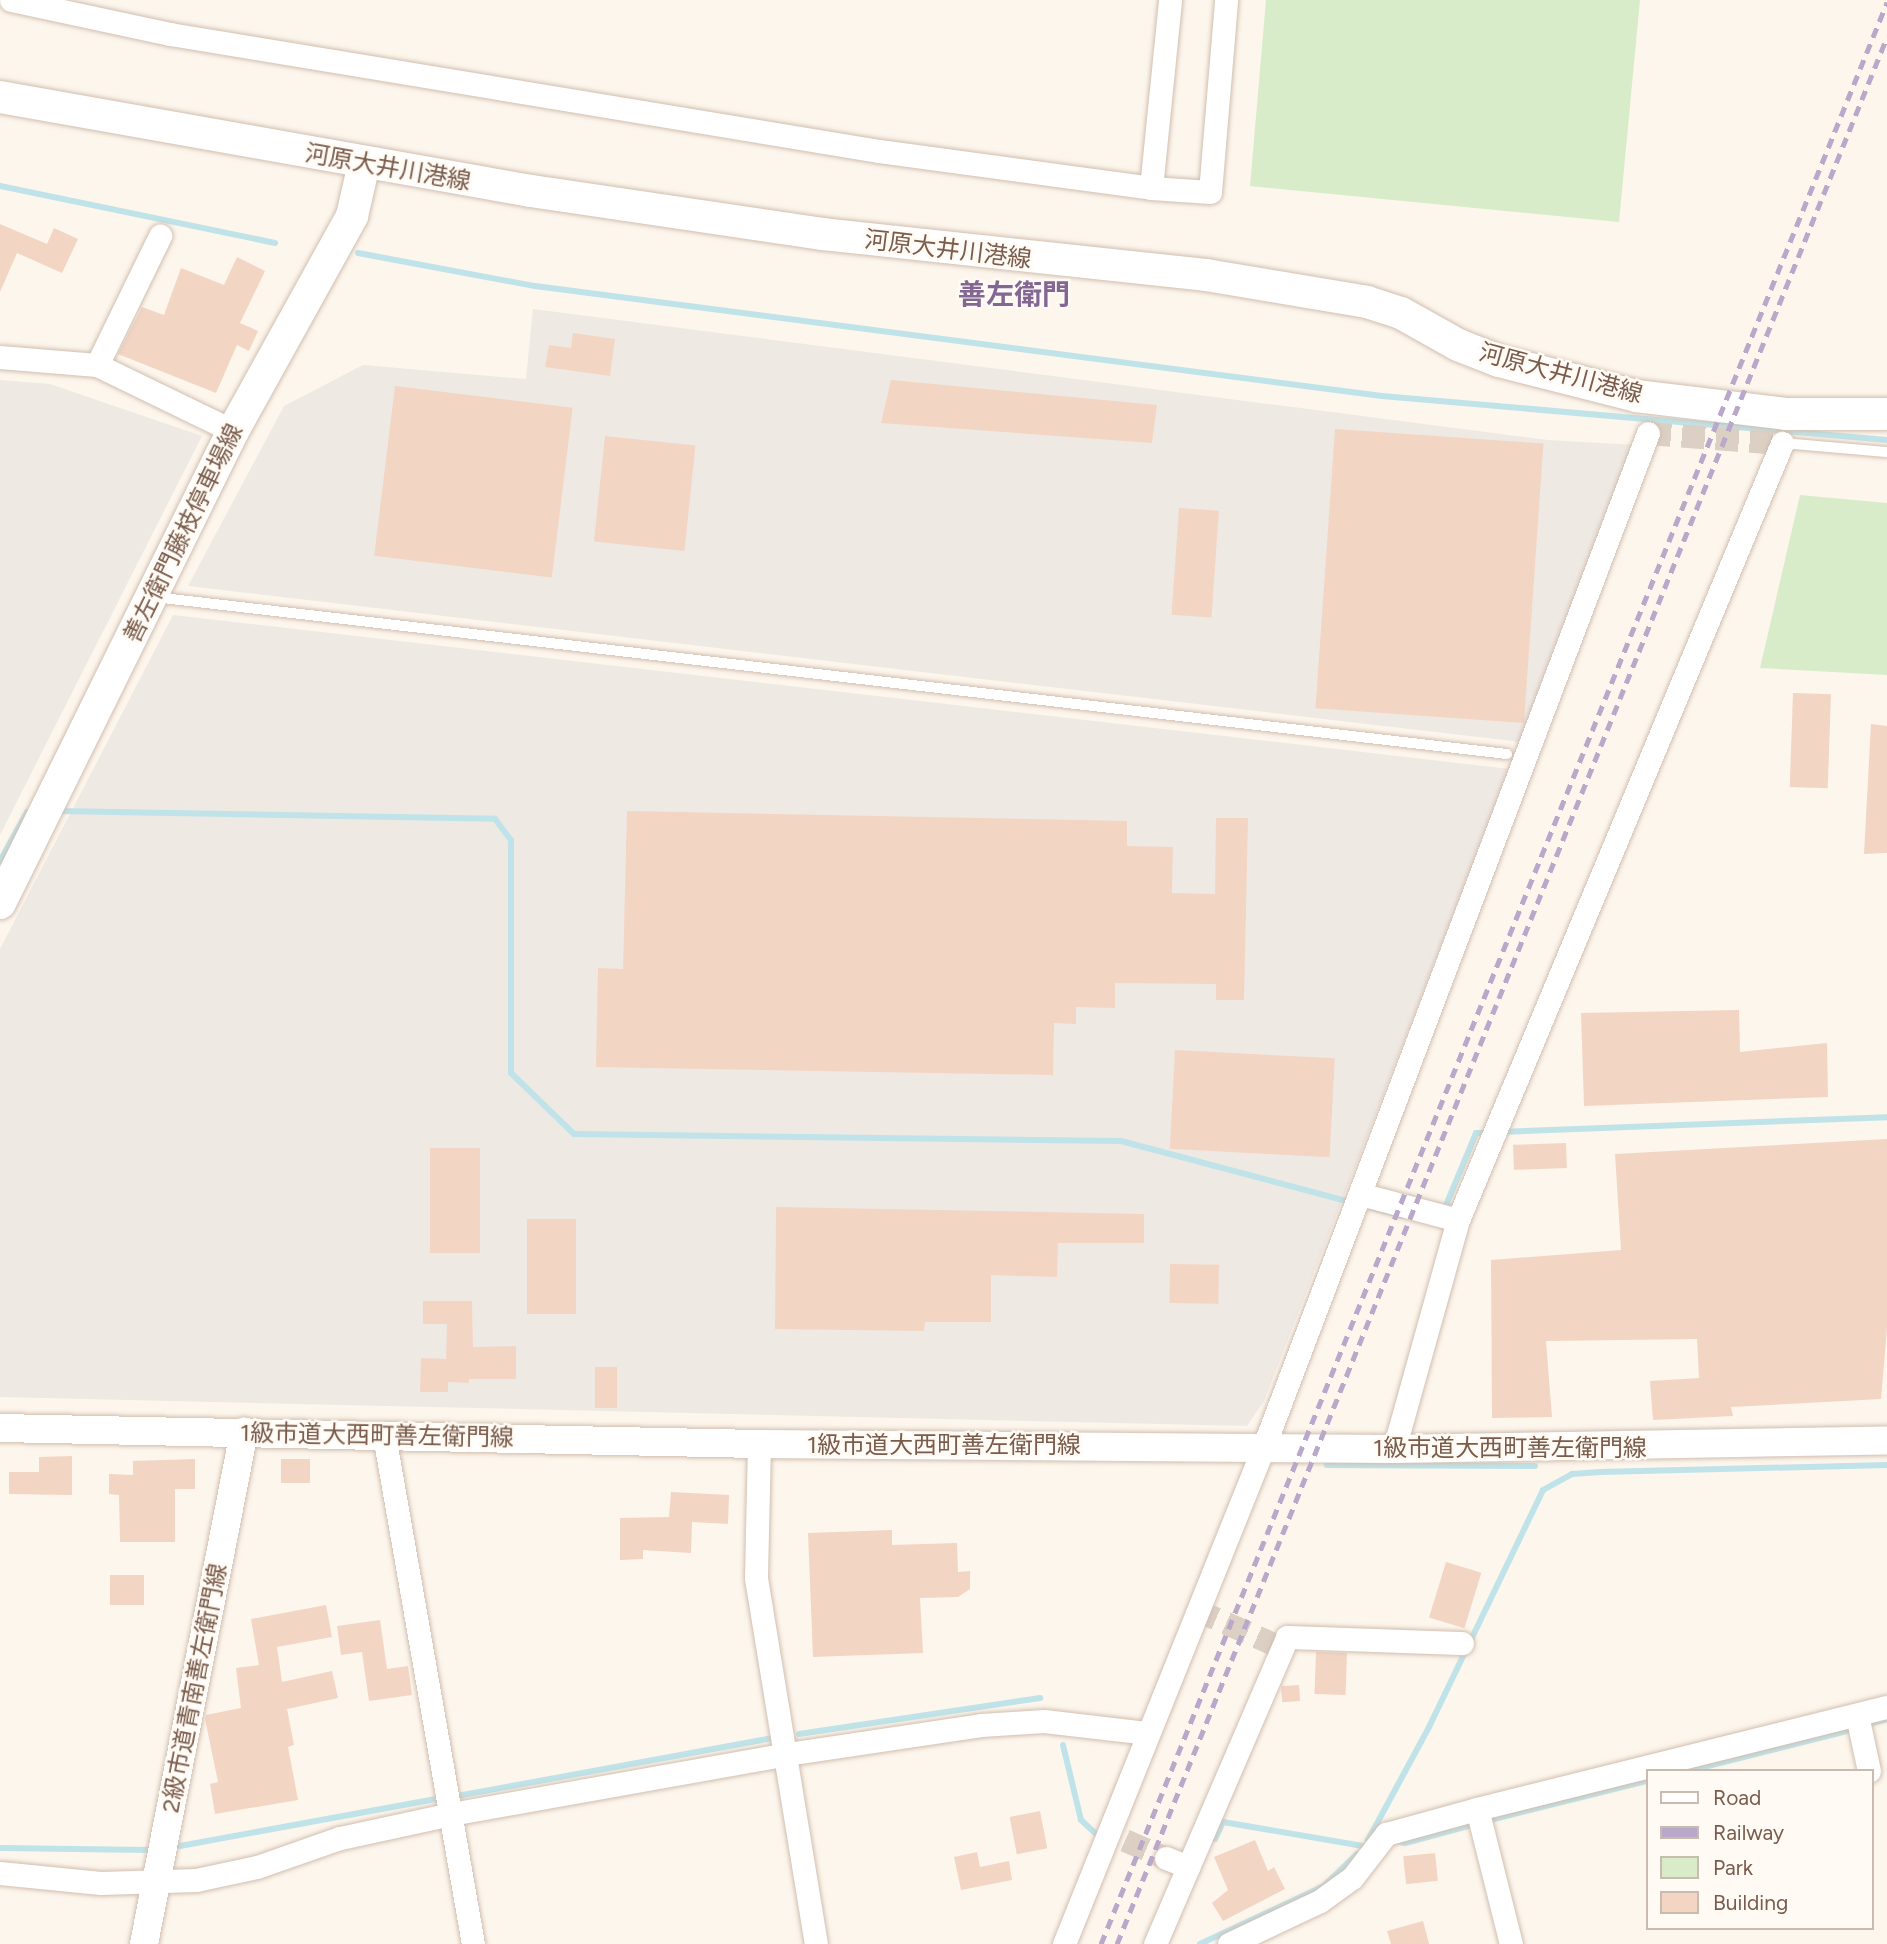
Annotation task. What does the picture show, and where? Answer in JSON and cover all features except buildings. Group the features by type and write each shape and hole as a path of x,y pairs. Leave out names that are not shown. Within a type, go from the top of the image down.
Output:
{"main road":[{"name":"河原大井川港線","path":"0,97 364,164 823,234 1206,275 1367,302 1401,313 1458,345 1499,361 1636,396 1786,414 1887,414"},
{"name":"善左衛門藤枝停車場線","path":"0,903 233,431 352,216 364,164"}],"street":[{"path":"11,0 170,34 880,151 1151,188 1210,192 1226,0"},
{"path":"1151,188 1170,0"},
{"path":"97,365 160,236"},
{"path":"0,356 97,365 233,431"},
{"path":"1064,1944 1117,1838 1148,1733 1264,1446 1648,433"},
{"path":"1394,1449 1458,1220 1782,443"},
{"path":"1360,1194 1458,1220"},
{"name":"1級市道大西町善左衛門線","path":"0,1428 759,1444 1394,1449 1887,1440"},
{"name":"2級市道青南善左衛門線","path":"144,1944 244,1432"},
{"path":"384,1435 473,1944"},
{"path":"759,1444 756,1578 817,1944"},
{"path":"1155,1944 1287,1637 1462,1643"},
{"path":"1236,1942 1320,1901 1352,1878 1386,1834 1887,1707"},
{"path":"1857,1715 1870,1769"},
{"path":"0,1873 76,1882 196,1880 257,1867 340,1838 451,1814 787,1754 1031,1722 1148,1733"},
{"path":"1477,1809 1511,1944"},
{"path":"1166,1858 1188,1867"}],"lane":[{"path":"1782,443 1887,452"},
{"path":"152,596 1507,754"}],"shaded area":[{"path":"533,309 1548,440 1637,445 1521,742 188,586 284,406 363,365 526,379"},
{"path":"0,380 50,384 202,436 0,835"},
{"path":"173,615 1510,769 1264,1401 1247,1426 0,1397 0,949"}],"green space":[{"path":"1266,0 1640,0 1619,222 1250,186"},
{"path":"1800,495 1887,503 1887,675 1760,668"}],"waterway":[{"path":"0,186 275,243"},
{"path":"358,253 535,286 1382,396 1887,440"},
{"path":"57,811 495,819 511,840 511,1073 574,1134 1121,1141 1402,1216"},
{"path":"0,861 27,812"},
{"path":"1501,1132 1887,1117"},
{"path":"1444,1210 1476,1133 1490,1133"},
{"path":"1327,1465 1535,1466"},
{"path":"1368,1840 1429,1727 1543,1490 1572,1474 1887,1465"},
{"path":"799,1734 1040,1698"},
{"path":"1865,1725 1887,1719"},
{"path":"1696,1769 1855,1729"},
{"path":"457,1796 769,1739"},
{"path":"1063,1745 1081,1820 1097,1835"},
{"path":"1486,1821 1646,1781"},
{"path":"180,1846 436,1799"},
{"path":"1215,1839 1223,1822 1363,1846"},
{"path":"1392,1840 1405,1843 1476,1824"},
{"path":"0,1848 149,1850"},
{"path":"1200,1944 1324,1886 1357,1854"}],"tunnel":[{"path":"1648,433 1782,443"},
{"path":"1195,1609 1283,1648"},
{"path":"1125,1840 1166,1858"}],"railway":[{"path":"1101,1944 1887,2"},
{"path":"1117,1944 1887,37"}],"district":[{"name":"善左衛門","path":"1014,294"}]}
